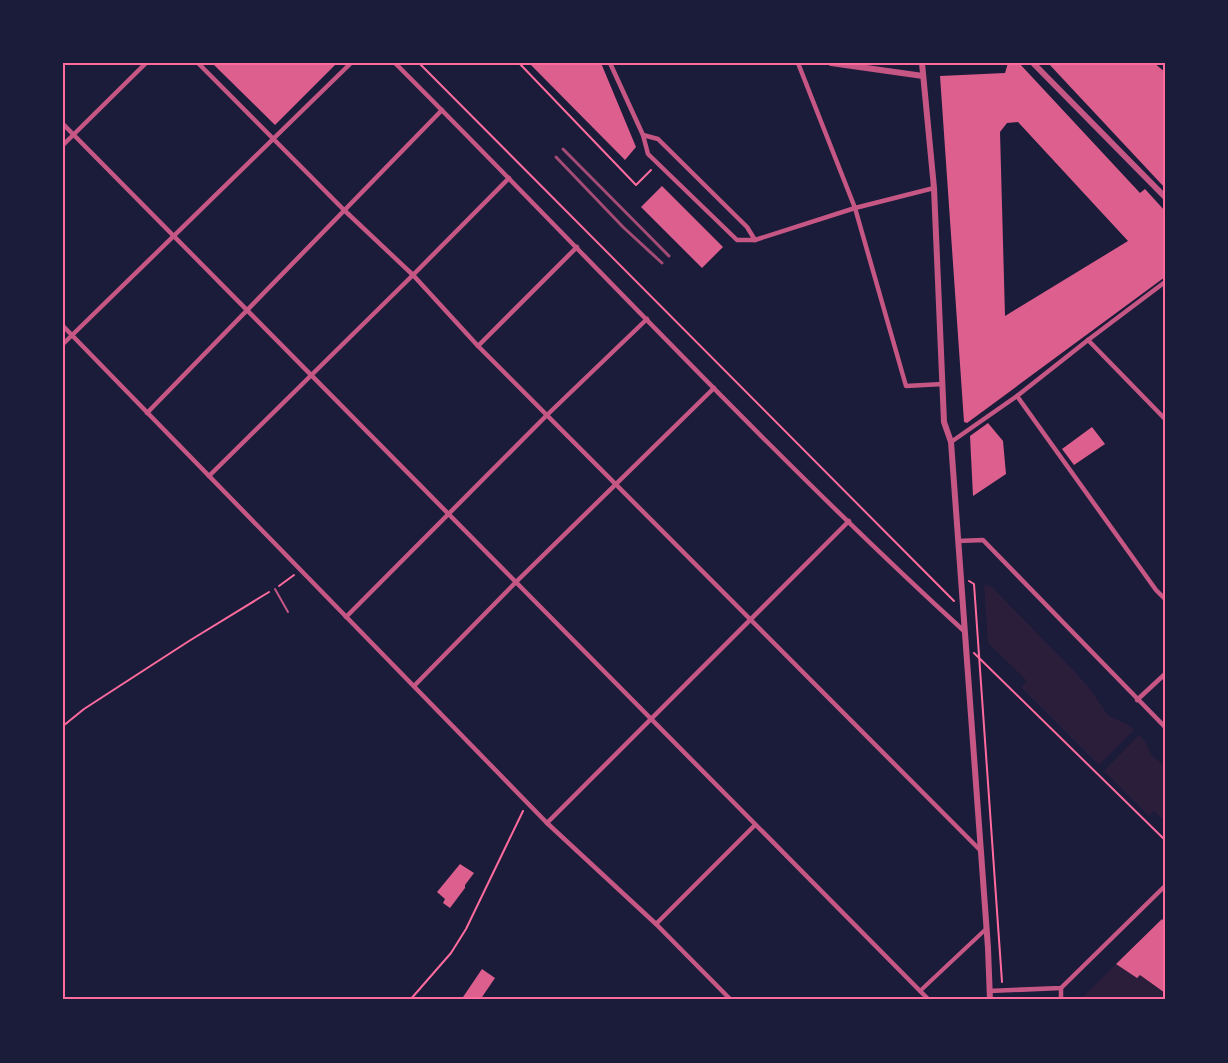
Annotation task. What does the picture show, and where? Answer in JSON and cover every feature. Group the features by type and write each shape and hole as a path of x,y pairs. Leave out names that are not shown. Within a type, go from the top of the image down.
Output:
{"street":[{"path":"63,145 146,63"},
{"path":"198,63 412,275 478,346 981,851"},
{"path":"63,344 351,63"},
{"path":"395,63 714,388 925,595 965,631"},
{"path":"610,63 643,135 648,154 737,240 755,240 855,208 933,188"},
{"path":"798,63 855,208 906,386 943,384"},
{"path":"831,63 923,76"},
{"path":"922,63 933,188 944,422 951,442 962,576 990,1000"},
{"path":"1033,63 1165,197"},
{"path":"147,412 442,110"},
{"path":"63,124 929,1000"},
{"path":"643,135 658,139 747,227 755,240"},
{"path":"209,476 509,178"},
{"path":"478,346 577,248"},
{"path":"951,442 1017,396 1165,282"},
{"path":"346,617 547,414 646,319"},
{"path":"63,326 548,824 656,924 730,1000"},
{"path":"1088,340 1165,419"},
{"path":"414,686 516,582 714,388"},
{"path":"1017,396 1156,591 1165,599"},
{"path":"548,824 849,521"},
{"path":"958,541 984,540 1165,727"},
{"path":"1137,699 1165,674"},
{"path":"656,924 755,825"},
{"path":"989,991 1061,987 1165,886"},
{"path":"920,992 986,928"},
{"path":"1061,987 1061,1000"}],"lane":[{"path":"275,589 288,612"}],"path":[{"path":"419,63 953,599 957,610"},
{"path":"519,63 636,185 651,170"},
{"path":"63,726 84,709 275,589 301,570"},
{"path":"962,576 974,584 1003,990"},
{"path":"966,645 1165,840"},
{"path":"410,1000 450,953 466,929 528,803"}],"shaded area":[{"path":"984,584 992,587 1074,671 1108,715 1134,730 1099,765 1021,687 1027,681 988,643"},
{"path":"1139,735 1146,743 1151,755 1165,766 1165,821 1154,811 1149,816 1104,771"},
{"path":"1116,964 1137,978 1140,975 1165,993 1165,1000 1080,1000"}],"building":[{"path":"212,63 337,63 275,125"},
{"path":"529,63 601,63 636,147 625,160"},
{"path":"1008,63 1019,63 1140,193 1145,189 1165,211 1163,219 1165,220 1165,277 967,423 964,422 940,76 1005,73","holes":["1018,122 1128,241 1005,316 1000,132 1007,123"]},
{"path":"1048,63 1154,63 1165,72 1165,188"},
{"path":"662,186 723,247 702,268 641,207"},
{"path":"988,423 1003,441 1006,474 973,496 970,436"},
{"path":"1092,427 1105,444 1074,465 1062,449"},
{"path":"460,864 474,873 450,908 443,903 445,899 437,892"},
{"path":"1162,919 1165,923 1165,993 1140,975 1137,978 1116,964"},
{"path":"482,969 495,978 480,1000 461,1000"}],"railway":[{"path":"563,149 669,256"},
{"path":"556,157 623,227 662,263"}]}
